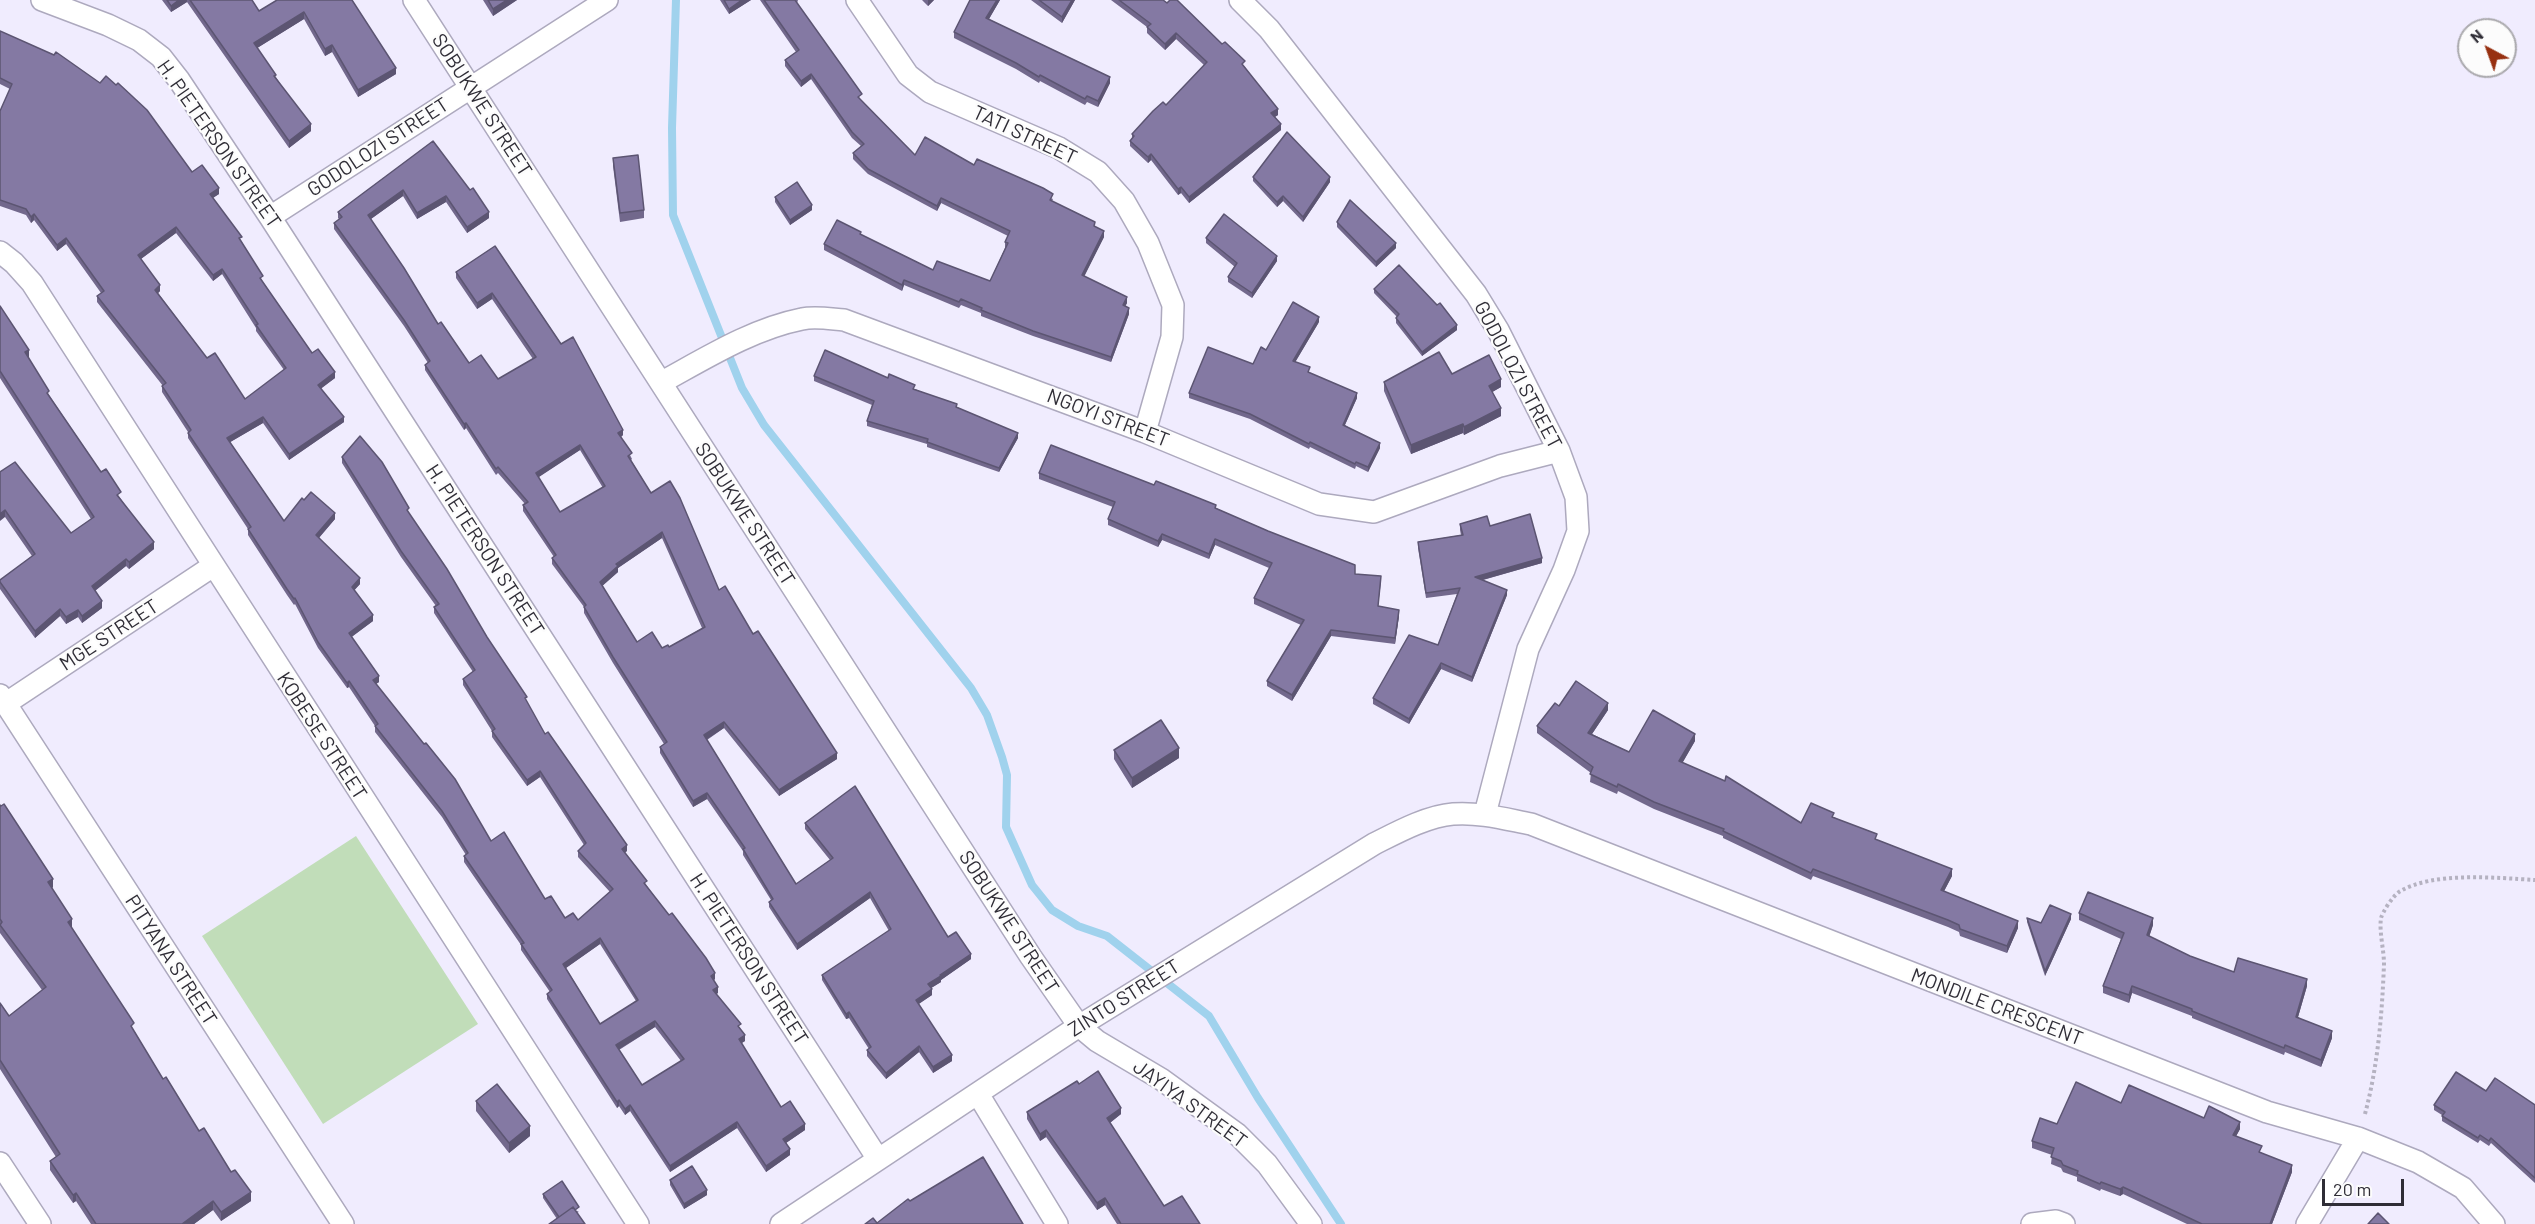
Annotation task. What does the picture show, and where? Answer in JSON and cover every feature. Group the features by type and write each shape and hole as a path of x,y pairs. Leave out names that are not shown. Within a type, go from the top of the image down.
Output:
{"street":[{"name":"H. PIETERSON STREET","path":"42,0 108,25 139,40 161,57 179,80 270,217 878,1159"},
{"name":"SOBUKWE STREET","path":"414,0 1018,938 1078,1026"},
{"name":"GODOLOZI STREET","path":"270,217 607,0"},
{"name":"TATI STREET","path":"857,0 908,75 930,92 1059,148 1098,172 1124,201 1148,243 1173,305 1172,337 1145,432"},
{"name":"GODOLOZI STREET","path":"1240,0 1269,29 1476,294 1498,330 1560,451 1576,497 1578,531 1564,570 1528,649 1485,814"},
{"name":"KOBESE STREET","path":"0,252 32,283 638,1224"},
{"name":"NGOYI STREET","path":"662,382 717,352 765,330 805,318 844,320 1145,432 1319,504 1374,512 1500,466 1560,451"},
{"name":"MGE STREET","path":"3,699 213,566"},
{"name":"PITYANA STREET","path":"3,699 343,1224"},
{"name":"ZINTO STREET","path":"781,1224 1078,1026 1374,844 1409,827 1450,814 1485,814"},
{"name":"MONDILE CRESCENT","path":"1485,814 1532,824 2267,1112 2358,1138 2418,1162 2463,1188 2494,1224"},
{"name":"JAYIYA STREET","path":"1078,1026 1097,1041 1170,1085 1237,1134 1267,1164 1311,1224"},
{"path":"978,1094 1057,1224"},
{"path":"2307,1224 2358,1138"},
{"path":"0,1162 40,1224"},
{"path":"2032,1224 2056,1221 2064,1224"}],"path":[{"path":"2358,1138 2373,1085 2379,1038 2384,958 2381,918 2397,893 2410,887 2444,879 2481,877 2535,880"}],"green space":[{"path":"356,836 478,1024 323,1124 202,936"}],"building":[{"path":"167,0 179,0 171,6"},
{"path":"190,0 252,0 259,11 277,0 352,0 396,68 358,90 332,45 325,49 304,12 254,43 276,75 274,76 311,124 289,141"},
{"path":"488,0 507,0 493,9"},
{"path":"724,0 742,0 729,9"},
{"path":"764,0 795,0 862,94 858,97 915,155 925,137 974,165 977,159 1043,188 1053,194 1050,200 1095,222 1094,226 1104,231 1082,275 1127,297 1123,305 1129,308 1111,357 1033,331 981,310 982,308 961,299 959,302 904,280 902,285 824,244 837,220 933,270 937,261 990,281 1008,243 1005,242 1010,231 941,198 937,206 868,169 853,153 864,144 852,132 811,74 801,81 785,60 799,50"},
{"path":"970,0 997,0 986,18 1110,77 1098,101 1087,96 1085,99 1040,75 1039,77 954,32"},
{"path":"1039,0 1072,0 1062,17"},
{"path":"1119,0 1163,0 1167,3 1170,0 1177,0 1222,44 1225,42 1245,61 1242,64 1278,109 1271,113 1281,124 1189,197 1181,187 1178,189 1151,154 1148,157 1130,141 1134,136 1132,134 1153,111 1163,102 1166,105 1207,62 1176,33 1165,44 1147,27 1151,24"},
{"path":"0,31 54,55 56,52 100,83 106,76 116,85 118,83 147,110 192,172 202,165 219,188 210,194 242,237 239,238 263,276 260,278 312,353 318,349 335,372 318,385 344,417 289,454 263,417 227,438 284,521 302,498 304,500 311,492 335,513 316,535 360,578 352,587 373,615 349,633 379,676 373,680 455,779 491,841 504,832 545,899 551,896 565,918 573,913 578,920 613,889 578,851 586,843 540,771 527,780 492,731 495,729 463,679 475,670 434,607 439,604 401,551 342,457 360,436 382,462 409,508 407,510 447,569 487,637 527,697 525,698 545,734 548,732 627,845 622,849 647,881 644,883 669,915 672,913 706,958 715,973 711,976 718,987 713,990 741,1024 738,1026 745,1035 739,1039 781,1107 790,1101 805,1124 783,1139 790,1149 766,1166 737,1122 670,1166 630,1105 625,1109 619,1100 617,1102 547,994 552,990 521,944 524,943 464,856 468,853 442,811 375,726 378,724 349,681 347,683 318,642 295,598 248,529 251,527 188,433 191,430 162,386 166,383 97,296 104,291 66,238 57,245 34,214 31,217 26,209 0,200 0,111 12,84 0,78","holes":["176,227 213,275 222,269 258,324 256,325 286,368 245,399 215,353 207,358 155,290 160,285 138,255","600,938 638,1000 600,1024 563,964","655,1021 684,1059 642,1085 616,1045"]},
{"path":"1287,132 1330,177 1303,217 1283,196 1277,202 1253,177"},
{"path":"433,141 470,190 473,188 489,212 467,227 446,196 417,213 403,190 368,215 438,324 441,322 469,363 481,355 498,379 536,357 492,293 477,303 456,272 495,246 561,344 573,337 623,430 618,433 632,453 628,456 651,493 670,481 680,498 719,590 725,586 753,634 758,631 837,753 779,790 724,722 704,735 796,884 833,858 805,823 855,786 948,937 956,932 971,954 928,984 932,989 916,1000 952,1055 933,1067 919,1046 886,1073 867,1050 871,1047 849,1012 846,1014 822,975 891,929 870,892 797,944 769,902 773,899 743,849 745,848 707,793 693,801 660,747 667,742 613,657 584,607 586,605 552,558 556,555 523,505 528,502 498,467 496,469 425,365 430,361 404,320 334,223 342,217 338,212","holes":["580,445 605,486 560,512 536,473","662,532 705,627 669,647 668,645 662,648 652,632 637,642 600,582 618,566 616,564"]},
{"path":"638,155 644,210 620,213 613,158"},
{"path":"797,182 812,205 790,220 775,197"},
{"path":"1350,200 1396,243 1376,262 1337,222"},
{"path":"1224,214 1277,256 1252,293 1228,277 1237,263 1206,238"},
{"path":"1399,265 1437,305 1440,303 1457,325 1422,352 1396,318 1399,314 1374,289"},
{"path":"1293,302 1319,317 1293,361 1310,367 1308,372 1357,393 1343,425 1380,443 1368,467 1356,462 1355,464 1310,442 1309,444 1250,414 1189,393 1208,347 1253,364 1261,347 1266,350"},
{"path":"0,306 29,350 25,352 49,391 47,393 101,472 106,469 121,492 117,495 154,542 129,562 126,559 92,586 102,601 82,616 78,610 66,617 60,609 35,631 0,582 35,554 5,510 0,514 0,472 15,462 71,533 94,517 0,371"},
{"path":"825,350 888,378 889,374 915,385 913,389 957,404 956,407 1018,433 999,468 927,442 928,439 867,421 874,401 814,376"},
{"path":"1439,352 1452,374 1489,355 1501,379 1489,386 1501,408 1464,427 1463,424 1411,445 1384,382"},
{"path":"1051,445 1154,485 1156,481 1216,505 1215,508 1268,531 1355,565 1355,574 1381,576 1378,606 1399,610 1395,638 1331,630 1292,695 1267,681 1304,620 1254,598 1272,563 1215,539 1209,554 1162,534 1158,541 1108,519 1115,502 1039,473"},
{"path":"1530,514 1542,558 1475,577 1507,590 1472,677 1441,663 1409,719 1373,698 1409,635 1438,645 1460,588 1426,593 1418,542 1463,535 1460,524 1487,516 1490,526"},
{"path":"1576,681 1608,703 1588,733 1629,752 1653,710 1695,734 1679,761 1725,781 1726,776 1801,823 1811,803 1834,813 1832,817 1877,834 1875,839 1952,869 1941,890 2018,921 2007,946 1960,929 1959,925 1948,920 1813,869 1811,873 1723,831 1724,829 1590,774 1593,767 1537,726 1555,703 1559,706"},
{"path":"1161,720 1179,748 1132,778 1114,750"},
{"path":"4,804 53,879 48,882 72,919 68,922 134,1023 131,1026 163,1079 166,1077 199,1131 204,1128 231,1172 235,1170 251,1192 221,1212 213,1201 182,1224 96,1224 76,1193 73,1195 50,1161 60,1154 0,1060 0,1003 9,1016 46,987 0,925 2,922 0,919 0,805"},
{"path":"2088,892 2153,918 2147,935 2190,956 2234,972 2238,958 2307,979 2296,1017 2332,1031 2321,1060 2285,1045 2284,1048 2132,986 2129,995 2103,986 2124,933 2079,913"},
{"path":"2050,905 2071,914 2045,971 2027,918 2041,923"},
{"path":"1098,1071 1121,1108 1107,1118 1164,1206 1182,1196 1200,1224 1121,1224 1105,1198 1097,1203 1046,1130 1040,1134 1027,1112 1077,1081 1079,1084"},
{"path":"2456,1072 2486,1091 2495,1078 2535,1105 2535,1178 2491,1138 2489,1141 2480,1135 2478,1138 2442,1116 2445,1112 2434,1105"},
{"path":"2076,1082 2121,1103 2129,1085 2204,1118 2209,1106 2240,1122 2233,1135 2262,1146 2259,1152 2292,1165 2270,1224 2202,1224 2123,1187 2120,1189 2101,1182 2100,1184 2077,1174 2078,1171 2051,1157 2054,1148 2032,1141 2040,1118 2057,1124"},
{"path":"497,1084 530,1126 509,1143 476,1101"},
{"path":"983,1157 1023,1224 865,1224 873,1218 877,1223 908,1199 910,1201"},
{"path":"692,1166 707,1190 684,1204 670,1180"},
{"path":"562,1181 579,1207 575,1210 573,1207 559,1217 543,1194"},
{"path":"573,1207 585,1224 549,1224"},
{"path":"2378,1213 2389,1224 2368,1224"}],"waterway":[{"path":"676,0 672,128 673,215 742,388 764,425 971,688 987,715 1007,775 1006,827 1032,885 1052,910 1078,926 1107,936 1209,1016 1258,1098 1341,1224"}]}
